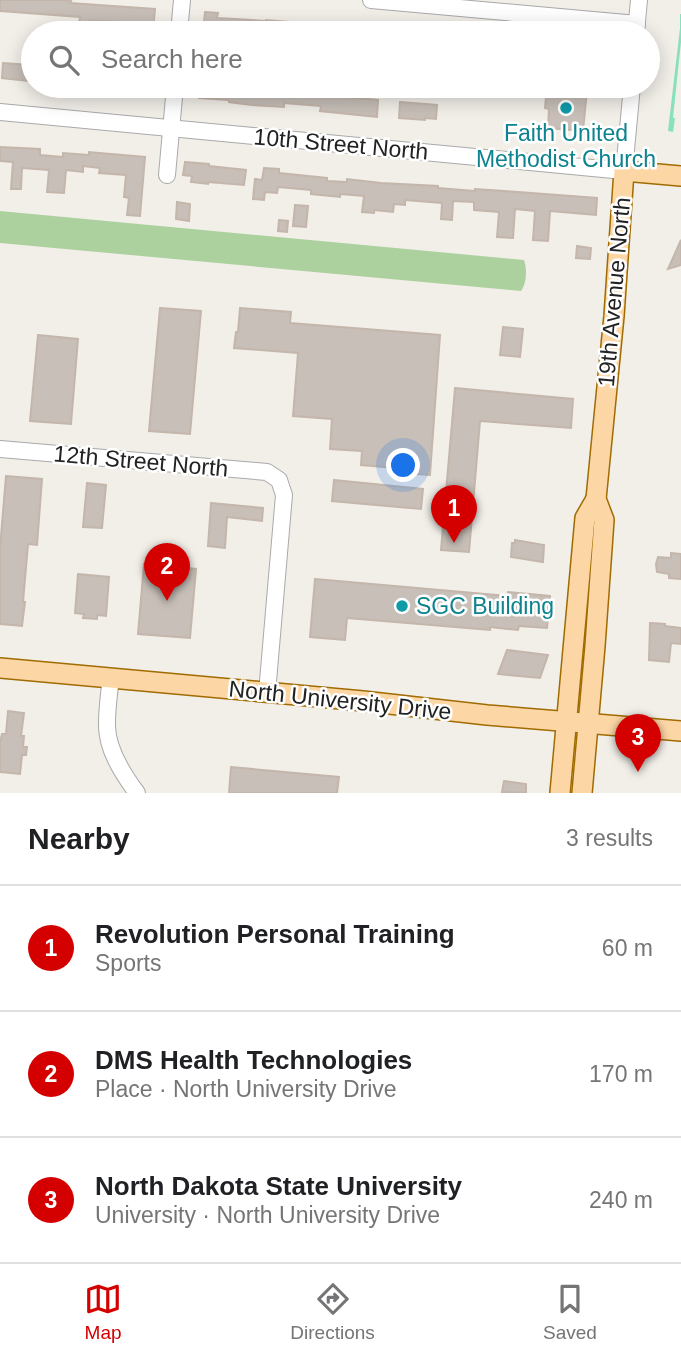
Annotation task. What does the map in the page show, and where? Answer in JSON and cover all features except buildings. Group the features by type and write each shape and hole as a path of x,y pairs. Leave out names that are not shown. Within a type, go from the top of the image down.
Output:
{"main road":[{"name":"10th Street North","path":"624,171 681,176"},
{"name":"19th Avenue North","path":"582,793 604,520 597,499 624,171"},
{"name":"19th Avenue North","path":"559,793 585,518 597,499"},
{"name":"North University Drive","path":"0,668 681,731"}],"street":[{"path":"180,21 182,0"},
{"path":"371,0 563,21"},
{"path":"637,21 639,0"},
{"path":"167,175 174,98"},
{"name":"19th Avenue North","path":"624,171 631,98"},
{"name":"10th Street North","path":"0,112 624,171"},
{"name":"12th Street North","path":"0,449 267,472 279,480 284,495 267,693"},
{"path":"111,678 107,725 111,746 123,775 137,793"}],"green space":[{"path":"680,14 681,42 673,132 668,131"},
{"path":"0,211 524,260 525,280 521,291 0,243"}],"place":[{"name":"Faith United Methodist Church","path":"566,108"},
{"name":"Revolution Personal Training","path":"454,543"},
{"name":"DMS Health Technologies","path":"167,601"},
{"name":"SGC Building","path":"402,606"},
{"name":"North Dakota State University","path":"638,772"}]}
